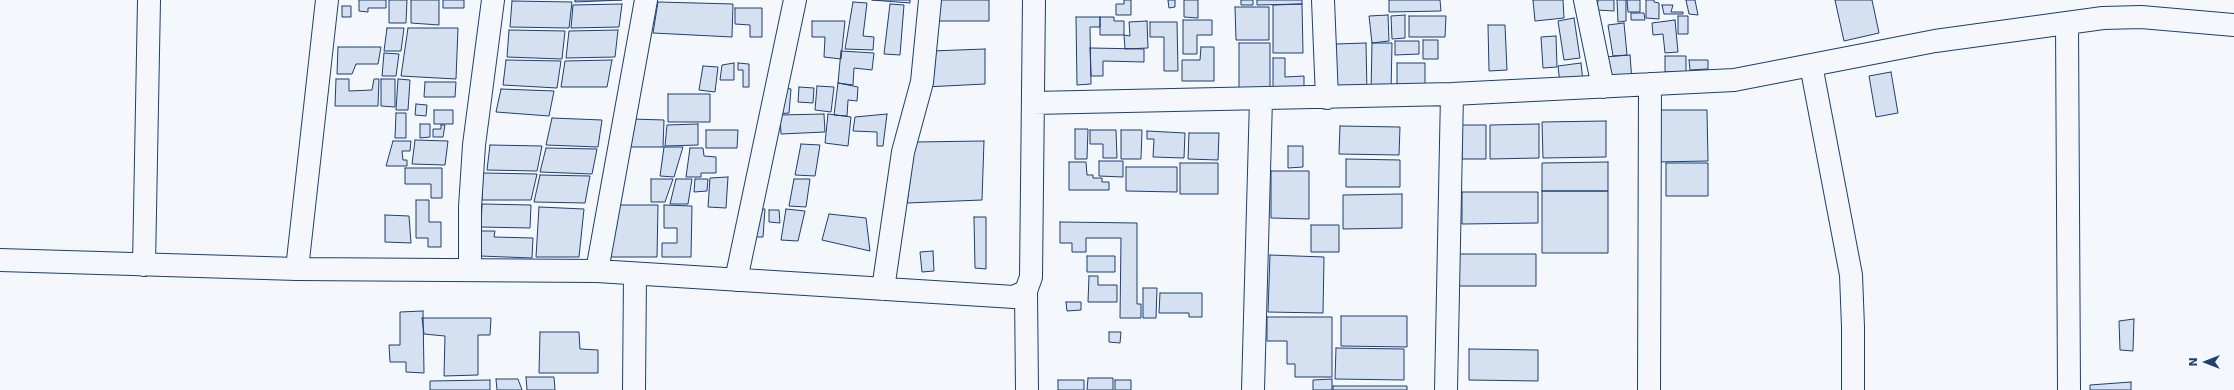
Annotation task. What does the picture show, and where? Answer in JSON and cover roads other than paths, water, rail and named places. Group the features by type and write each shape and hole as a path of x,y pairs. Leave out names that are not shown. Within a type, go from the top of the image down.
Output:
{"street":[{"path":"144,264 149,0"},
{"path":"296,269 327,0"},
{"path":"470,270 470,207 474,145 493,0"},
{"path":"597,271 646,0"},
{"path":"736,280 795,0"},
{"path":"883,289 903,152 922,82 930,0"},
{"path":"1026,390 1026,291 1031,277 1034,0"},
{"path":"1323,0 1327,98"},
{"path":"1585,0 1603,87"},
{"path":"1033,104 1452,94 1734,80 1935,41 2103,18 2141,18 2234,24"},
{"path":"2067,23 2069,390"},
{"path":"1811,65 1850,276 1853,327 1853,390"},
{"path":"1649,390 1650,84"},
{"path":"1446,390 1452,94"},
{"path":"1253,390 1260,99"},
{"path":"0,260 296,269 597,271 1014,296 1026,291"},
{"path":"634,390 635,274"}]}
